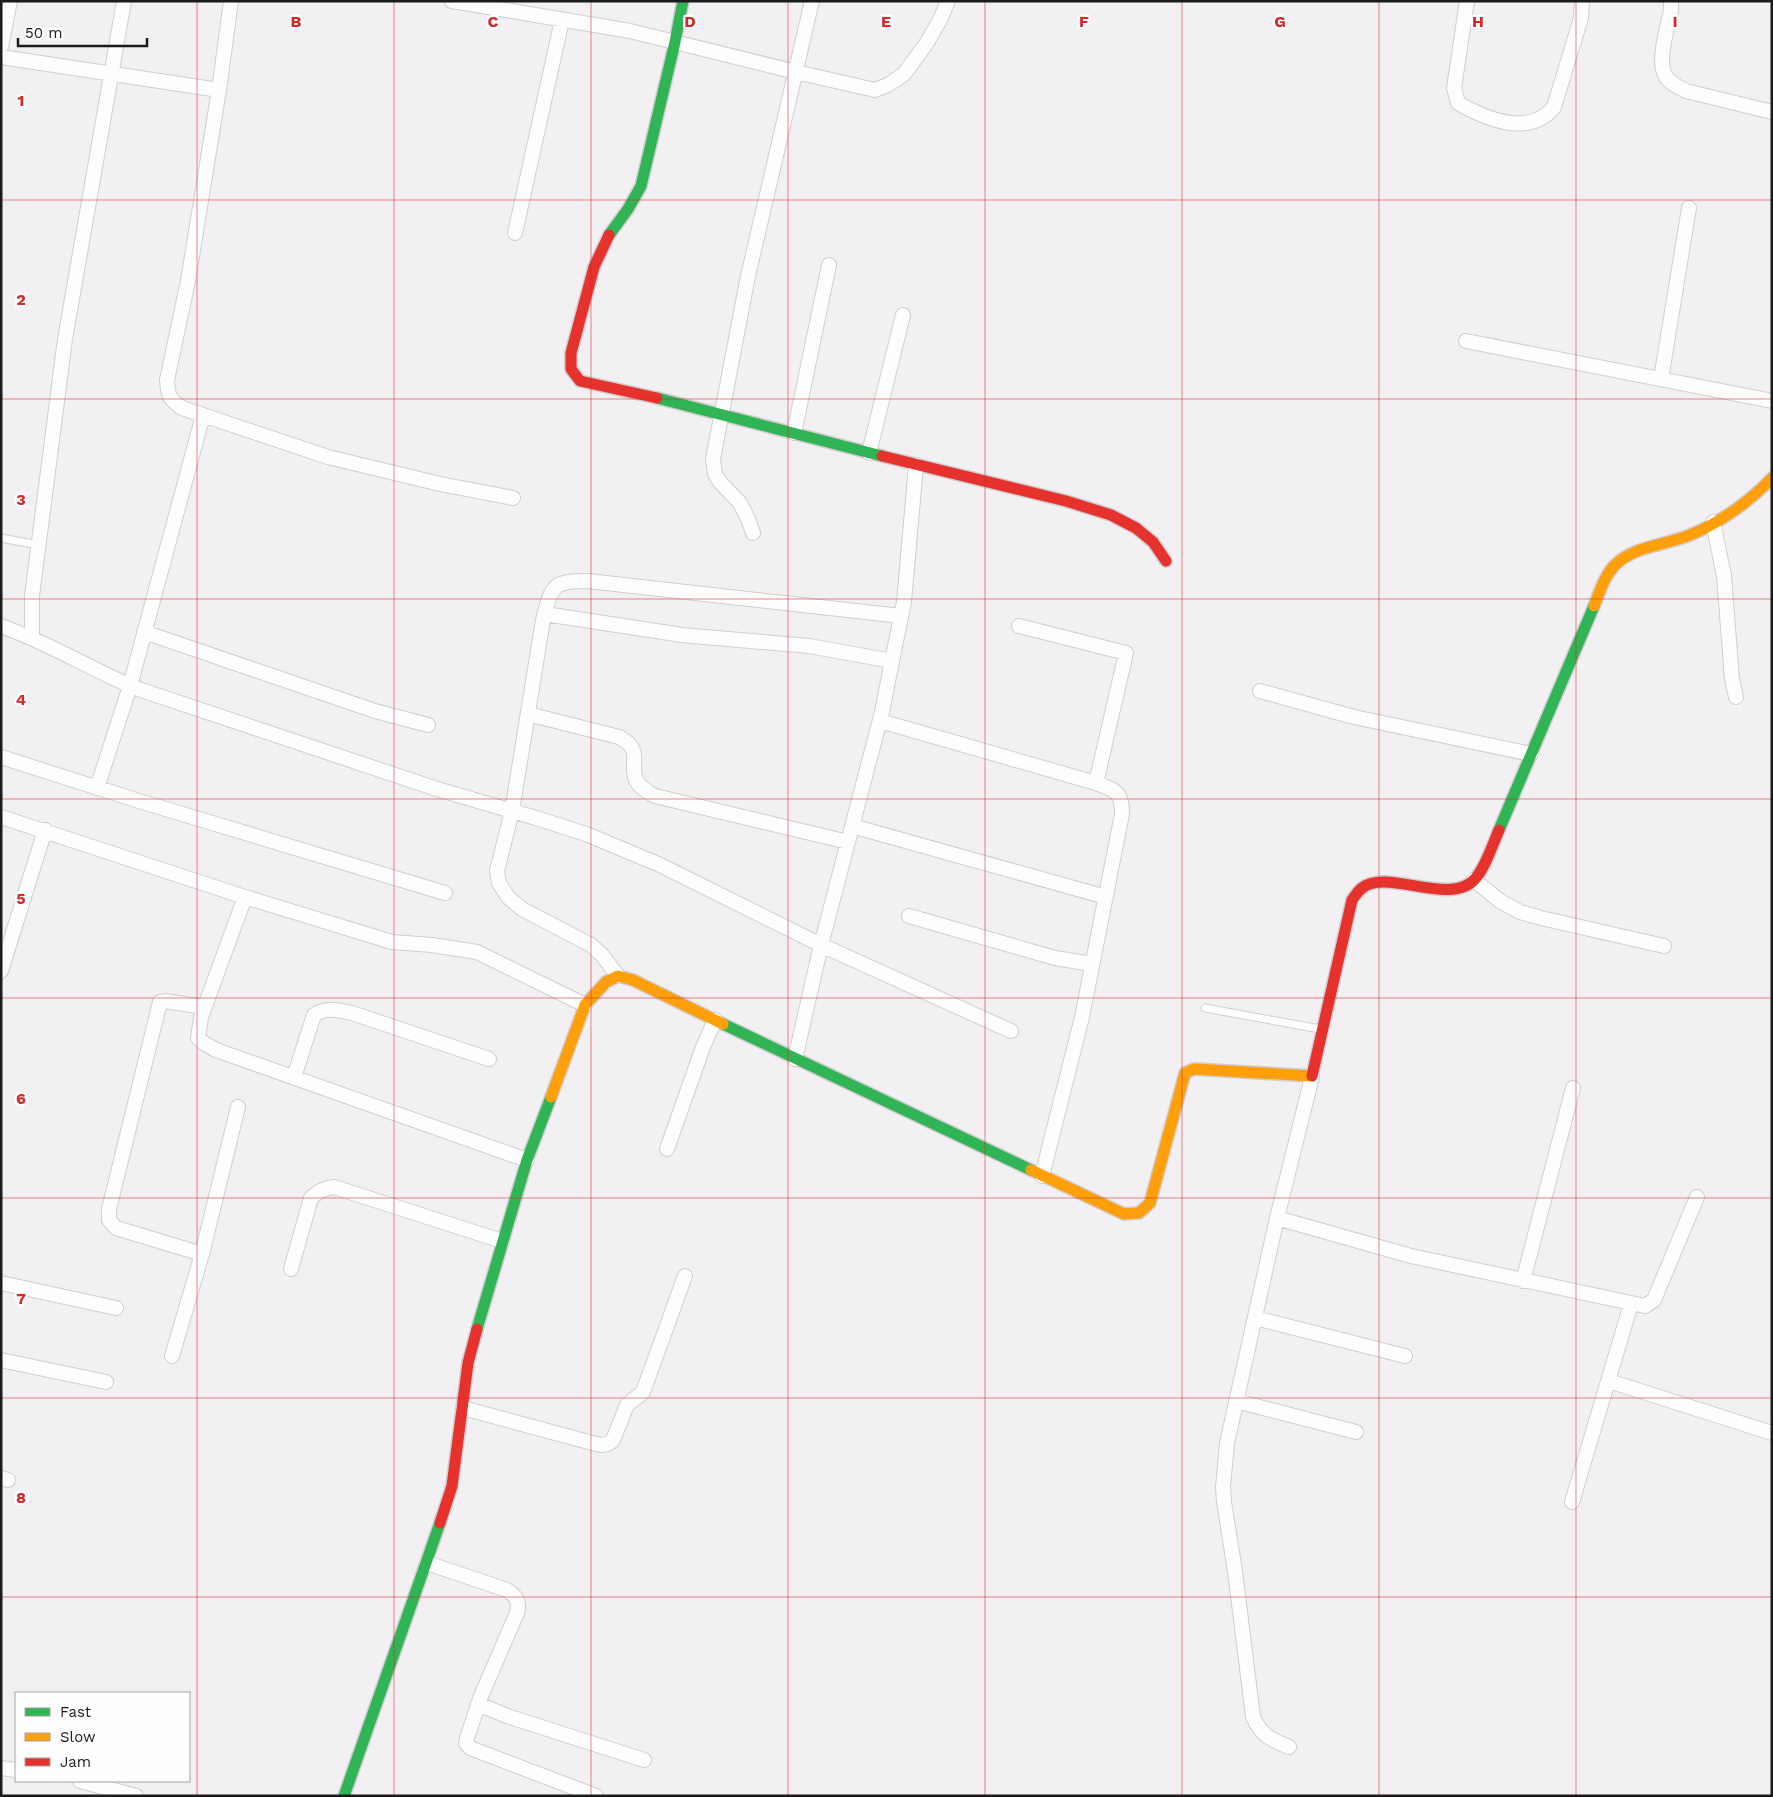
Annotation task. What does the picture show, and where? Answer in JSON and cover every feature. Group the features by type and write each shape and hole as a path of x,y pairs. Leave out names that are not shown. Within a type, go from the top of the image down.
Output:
{"street":[{"path":"1,47 10,1"},
{"path":"32,638 32,596 65,339 124,1"},
{"path":"231,1 219,90 188,281 167,380 168,394 182,408 328,457 440,484 513,498"},
{"path":"683,1 641,186 628,209 607,238 594,268 571,353 569,366 573,375 580,381 661,398 794,434 1066,501 1111,515 1136,528 1153,542 1166,560"},
{"path":"753,533 740,503 720,482 713,460 720,414 748,276 812,1"},
{"path":"456,2 630,31 875,90 888,85 904,74 926,44 940,20 948,1"},
{"path":"1467,1 1454,88 1458,103 1479,115 1510,124 1534,123 1554,108 1581,18 1582,1"},
{"path":"1671,1 1671,10 1661,60 1665,75 1674,85 1686,91 1772,112"},
{"path":"516,233 562,20"},
{"path":"1,57 219,90"},
{"path":"1661,379 1689,208"},
{"path":"794,434 829,265"},
{"path":"869,453 903,315"},
{"path":"1466,341 1772,401"},
{"path":"96,788 130,686 203,414"},
{"path":"794,1059 821,946 880,721 901,616 916,465"},
{"path":"1289,1747 1270,1738 1259,1730 1253,1717 1235,1570 1224,1502 1223,1487 1226,1443 1352,900 1363,887 1376,883 1397,883 1447,890 1459,888 1474,880 1484,864 1605,579 1616,563 1640,551 1692,534 1724,516 1772,478"},
{"path":"1713,522 1724,576 1732,679 1736,697"},
{"path":"901,616 588,581 567,581 557,585 550,593 545,614 512,811 497,871 499,883 508,897 522,908 591,945 602,955 618,976 633,980 794,1059 1124,1214 1135,1214 1145,1211 1150,1203 1185,1072 1194,1069 1312,1077"},
{"path":"545,614 682,635 810,646 892,661"},
{"path":"1,626 32,638 106,676 130,686 437,789 586,834 658,864 821,946 1010,1031"},
{"path":"1020,626 1126,653 1096,784"},
{"path":"144,632 375,711 428,725"},
{"path":"1260,691 1354,716 1531,754"},
{"path":"528,714 619,737 629,742 633,751 636,780 644,790 655,796 848,842"},
{"path":"880,721 1115,790 1122,800 1122,814 1080,1026 1042,1176"},
{"path":"1,757 96,788 445,892"},
{"path":"1,817 392,942 449,946 477,952 585,1005"},
{"path":"852,826 1106,896"},
{"path":"1,971 45,830"},
{"path":"1474,880 1500,901 1520,912 1664,946"},
{"path":"245,896 204,1007 198,1028 198,1038 216,1050 527,1160"},
{"path":"909,916 1055,958 1092,964"},
{"path":"344,1796 428,1563 452,1486 468,1363 527,1160 585,1005 606,982 618,976"},
{"path":"202,1254 116,1228 109,1220 109,1209 160,1002 165,1001 204,1007"},
{"path":"294,1077 314,1015 323,1010 334,1009 352,1013 489,1058"},
{"path":"667,1149 703,1047 716,1020"},
{"path":"1523,1281 1573,1088"},
{"path":"172,1356 202,1254 238,1107"},
{"path":"291,1269 311,1198 319,1190 326,1188 334,1187 502,1241"},
{"path":"1277,1218 1411,1256 1645,1306 1654,1300 1697,1197"},
{"path":"463,1408 602,1446 610,1444 627,1405 644,1392 685,1276"},
{"path":"1,1283 116,1308"},
{"path":"1572,1502 1631,1304"},
{"path":"1254,1318 1405,1356"},
{"path":"1,1360 106,1382"},
{"path":"1608,1381 1772,1433"},
{"path":"1236,1401 1356,1432"},
{"path":"428,1563 507,1590 516,1596 518,1603 517,1613 478,1704 466,1738 470,1748 596,1796"},
{"path":"478,1704 507,1716 644,1760"},
{"path":"1,1768 15,1770"},
{"path":"84,1782 136,1796"}],"lane":[{"path":"1,538 38,545"},
{"path":"1205,1008 1323,1029"}],"traffic: fast":[{"path":"609,235 628,209 641,186 683,1"},
{"path":"657,398 882,456"},
{"path":"1499,830 1594,606"},
{"path":"723,1024 1031,1170"},
{"path":"477,1329 527,1160 551,1097"},
{"path":"344,1796 440,1523"}],"traffic: slow":[{"path":"1594,606 1608,574 1623,559 1641,550 1701,530 1723,518 1744,503 1772,478"},
{"path":"551,1097 585,1005 606,982 618,976 633,980 723,1024"},
{"path":"1031,1170 1124,1214 1139,1213 1150,1203 1185,1073 1194,1069 1312,1076"}],"traffic: jam":[{"path":"609,235 594,267 571,353 571,369 580,381 657,398"},
{"path":"882,456 1066,501 1111,515 1136,528 1153,542 1166,561"},
{"path":"1312,1076 1352,900 1362,888 1373,883 1387,882 1435,889 1464,887 1479,874 1499,830"},
{"path":"440,1523 452,1486 468,1363 477,1329"}]}
